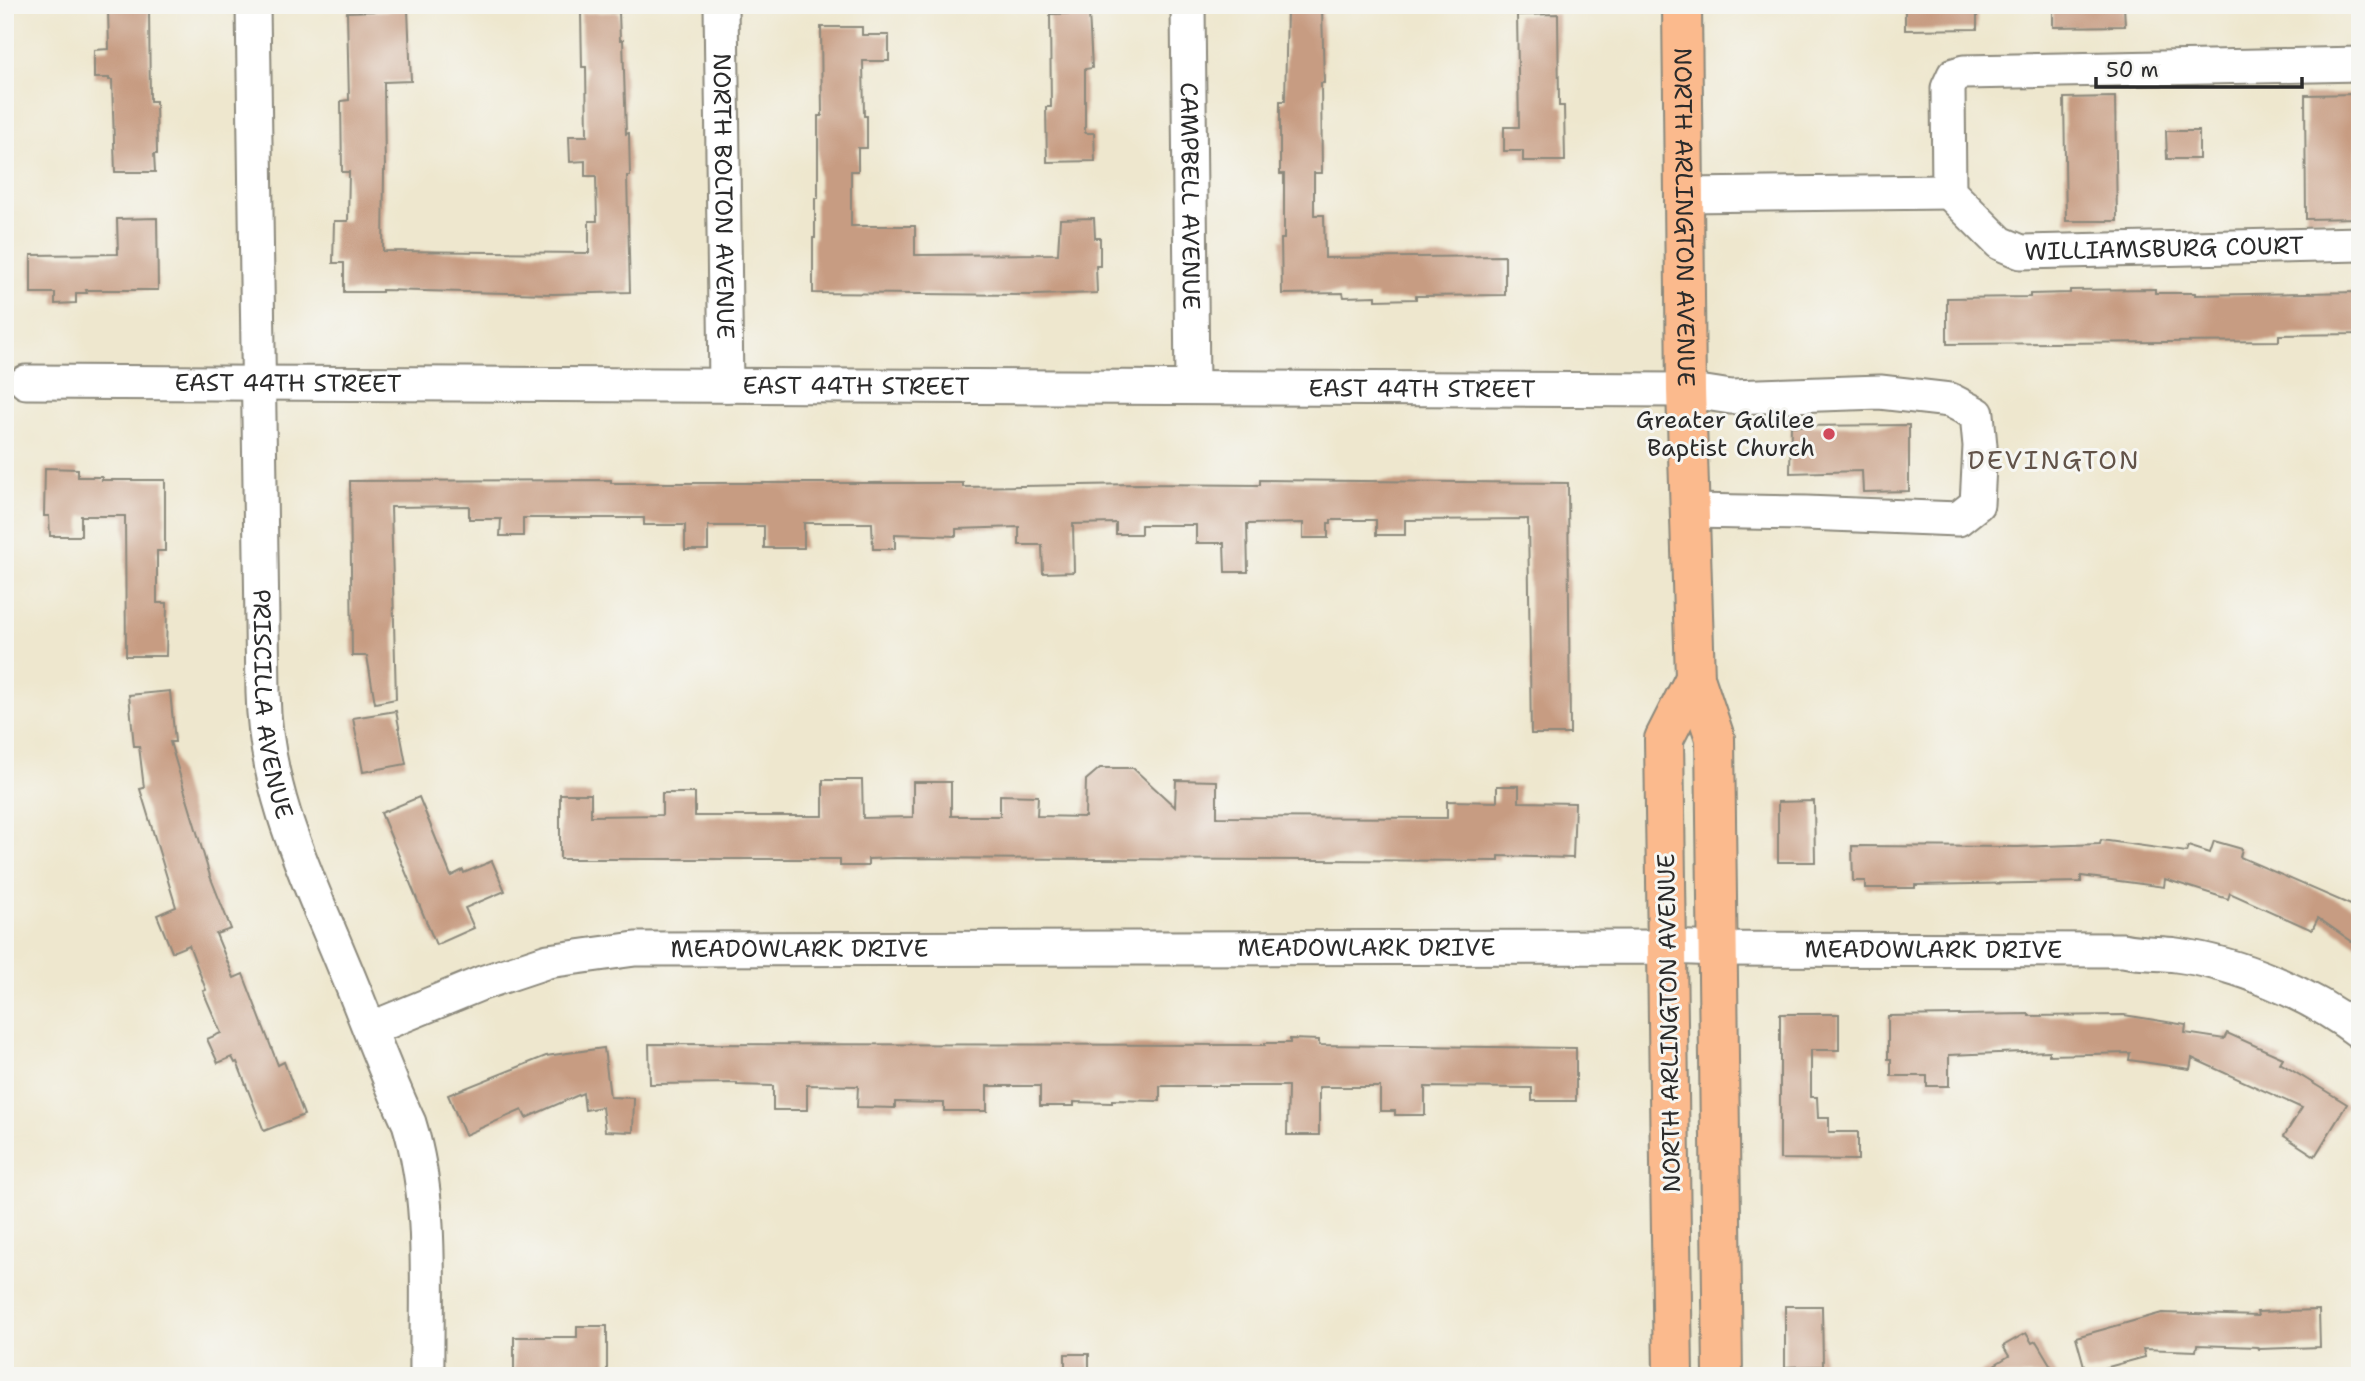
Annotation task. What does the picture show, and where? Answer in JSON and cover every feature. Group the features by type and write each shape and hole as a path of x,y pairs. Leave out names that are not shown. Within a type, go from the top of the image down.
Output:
{"main road":[{"name":"NORTH ARLINGTON AVENUE","path":"1682,5 1686,390 1695,678 1715,738 1723,1376"},
{"name":"NORTH ARLINGTON AVENUE","path":"1673,1376 1664,739 1695,678"}],"street":[{"name":"PRISCILLA AVENUE","path":"253,5 262,693 268,757 289,834 409,1123 422,1173 427,1376"},
{"name":"NORTH BOLTON AVENUE","path":"721,5 726,385"},
{"name":"CAMPBELL AVENUE","path":"1188,5 1192,386"},
{"path":"1685,195 1949,192 1948,88 1954,75 1964,72 2360,64"},
{"name":"WILLIAMSBURG COURT","path":"1949,192 2000,243 2021,252 2360,244"},
{"name":"EAST 44TH STREET","path":"26,382 1686,390 1731,397 1880,392 1950,400 1977,414 1980,446 1977,504 1958,519 1690,511"},
{"name":"MEADOWLARK DRIVE","path":"370,1029 482,983 548,961 635,949 1668,947 2123,950 2175,955 2217,964 2279,985 2326,1009 2360,1032"}],"building":[{"path":"1905,5 1977,5 1977,29 1905,30"},
{"path":"2053,5 2124,5 2125,26 2053,27"},
{"path":"108,9 149,9 150,101 156,101 155,172 115,172 112,80 94,78 94,50 109,49"},
{"path":"1287,9 1322,9 1322,173 1314,173 1314,215 1324,215 1325,258 1505,256 1505,295 1416,296 1416,299 1376,300 1376,296 1344,297 1343,293 1282,294 1284,174 1280,174 1280,101 1285,101"},
{"path":"408,10 411,81 384,82 383,251 589,253 589,221 597,221 596,176 585,176 585,161 570,162 569,136 587,136 586,67 582,67 581,13 619,12 620,40 623,40 626,134 629,133 630,176 627,176 630,292 344,292 344,263 333,263 334,221 348,221 349,172 342,172 341,101 349,100 347,12"},
{"path":"1089,13 1092,68 1085,69 1085,133 1094,133 1095,161 1047,162 1046,107 1051,107 1050,14"},
{"path":"1558,14 1559,106 1564,106 1565,161 1523,161 1523,151 1504,151 1504,127 1519,127 1517,15"},
{"path":"821,27 862,27 862,35 889,35 889,61 863,61 867,148 858,148 858,171 851,171 851,226 915,226 915,255 1058,254 1060,219 1094,218 1095,238 1100,238 1100,266 1096,266 1097,293 813,293 815,198 818,198 818,116 822,116"},
{"path":"2356,94 2357,218 2306,219 2305,95"},
{"path":"2115,97 2117,221 2066,221 2064,98"},
{"path":"2166,131 2199,131 2199,159 2167,159"},
{"path":"157,218 158,290 86,290 87,293 76,293 76,303 55,304 55,293 31,293 31,255 118,254 117,219"},
{"path":"2155,289 2155,293 2195,295 2360,292 2360,334 2279,335 2279,341 1947,344 1947,298 2030,297 2030,294 2070,293 2070,290"},
{"path":"1909,425 1909,491 1863,492 1862,471 1790,473 1791,426"},
{"path":"45,468 78,469 78,477 102,477 102,480 165,480 165,551 157,551 157,603 167,603 166,656 126,656 125,516 81,516 81,536 50,536 49,516 44,516"},
{"path":"611,480 611,483 963,483 963,487 1260,485 1260,480 1568,483 1570,734 1531,734 1528,519 1405,520 1405,535 1376,535 1376,520 1331,520 1331,523 1328,523 1328,538 1303,538 1303,523 1247,524 1248,572 1225,572 1224,543 1196,543 1196,525 1141,525 1141,534 1116,534 1116,523 1073,524 1074,572 1043,573 1042,545 1019,545 1019,527 956,529 956,536 895,534 895,549 873,549 872,523 804,523 804,548 764,548 764,526 708,526 708,550 685,550 685,525 644,525 644,518 523,518 523,536 500,536 501,519 469,519 469,506 391,507 396,699 375,703 367,656 352,656 350,481"},
{"path":"170,691 175,742 170,742 210,876 231,929 216,934 234,978 243,974 278,1065 284,1062 304,1115 264,1131 237,1062 235,1063 232,1057 218,1063 207,1039 221,1033 203,991 206,990 189,945 172,952 157,915 176,907 140,789 144,788 139,746 134,746 129,695"},
{"path":"396,711 406,764 363,772 353,718"},
{"path":"1100,768 1133,768 1175,807 1176,780 1217,781 1217,817 1447,818 1447,801 1497,802 1497,786 1519,786 1519,802 1575,803 1573,858 1499,856 1499,861 895,858 868,859 868,866 840,866 840,859 560,859 560,794 591,794 591,816 662,815 662,793 695,793 695,816 823,816 823,780 862,780 863,818 913,817 913,782 951,782 951,816 1000,816 1000,795 1038,796 1037,816 1085,817 1086,780"},
{"path":"419,797 451,876 492,861 505,891 465,908 474,928 436,945 381,813"},
{"path":"1814,801 1815,862 1778,862 1778,802"},
{"path":"2101,840 2186,852 2188,846 2210,853 2214,841 2242,849 2240,857 2360,909 2360,947 2318,918 2312,930 2230,893 2228,899 2165,879 2164,887 2081,876 2081,882 1915,885 1915,888 1865,888 1865,881 1853,881 1852,846 2018,847 2100,844"},
{"path":"1780,1014 1839,1014 1839,1050 1811,1050 1811,1097 1817,1097 1818,1118 1829,1118 1829,1132 1858,1132 1858,1160 1780,1159"},
{"path":"2124,1015 2186,1025 2185,1033 2224,1039 2227,1033 2283,1058 2280,1063 2347,1104 2315,1156 2284,1136 2302,1108 2192,1058 2190,1069 2129,1060 2130,1053 2049,1055 2049,1051 1949,1055 1949,1086 1927,1086 1927,1076 1891,1076 1891,1059 1888,1059 1888,1016"},
{"path":"1290,1039 1319,1040 1319,1045 1576,1048 1576,1101 1532,1101 1532,1088 1425,1087 1425,1115 1395,1115 1395,1111 1380,1111 1380,1087 1319,1087 1319,1135 1287,1135 1288,1086 1160,1086 1160,1101 1112,1100 1112,1103 1074,1102 1074,1106 1040,1106 1040,1086 987,1086 987,1111 944,1111 944,1103 895,1102 895,1108 857,1107 858,1086 807,1085 807,1110 773,1110 773,1086 737,1083 650,1084 649,1044 1265,1045 1290,1043"},
{"path":"604,1048 610,1097 634,1098 633,1132 605,1131 602,1107 585,1110 583,1093 526,1118 522,1110 465,1135 448,1095 546,1056"},
{"path":"1785,1306 1822,1306 1823,1366 1785,1367"},
{"path":"2319,1310 2320,1347 2259,1349 2197,1345 2196,1351 2143,1349 2145,1357 2086,1373 2076,1337 2162,1313 2258,1316 2257,1312"},
{"path":"577,1326 607,1326 607,1376 514,1376 514,1337 577,1337"},
{"path":"2026,1333 2032,1343 2036,1341 2057,1376 1976,1376 2009,1356 2003,1346"},
{"path":"1065,1354 1089,1354 1089,1376 1065,1376"}],"place":[{"name":"Greater Galilee Baptist Church","path":"1829,434"}],"district":[{"name":"DEVINGTON","path":"2054,459"}]}
